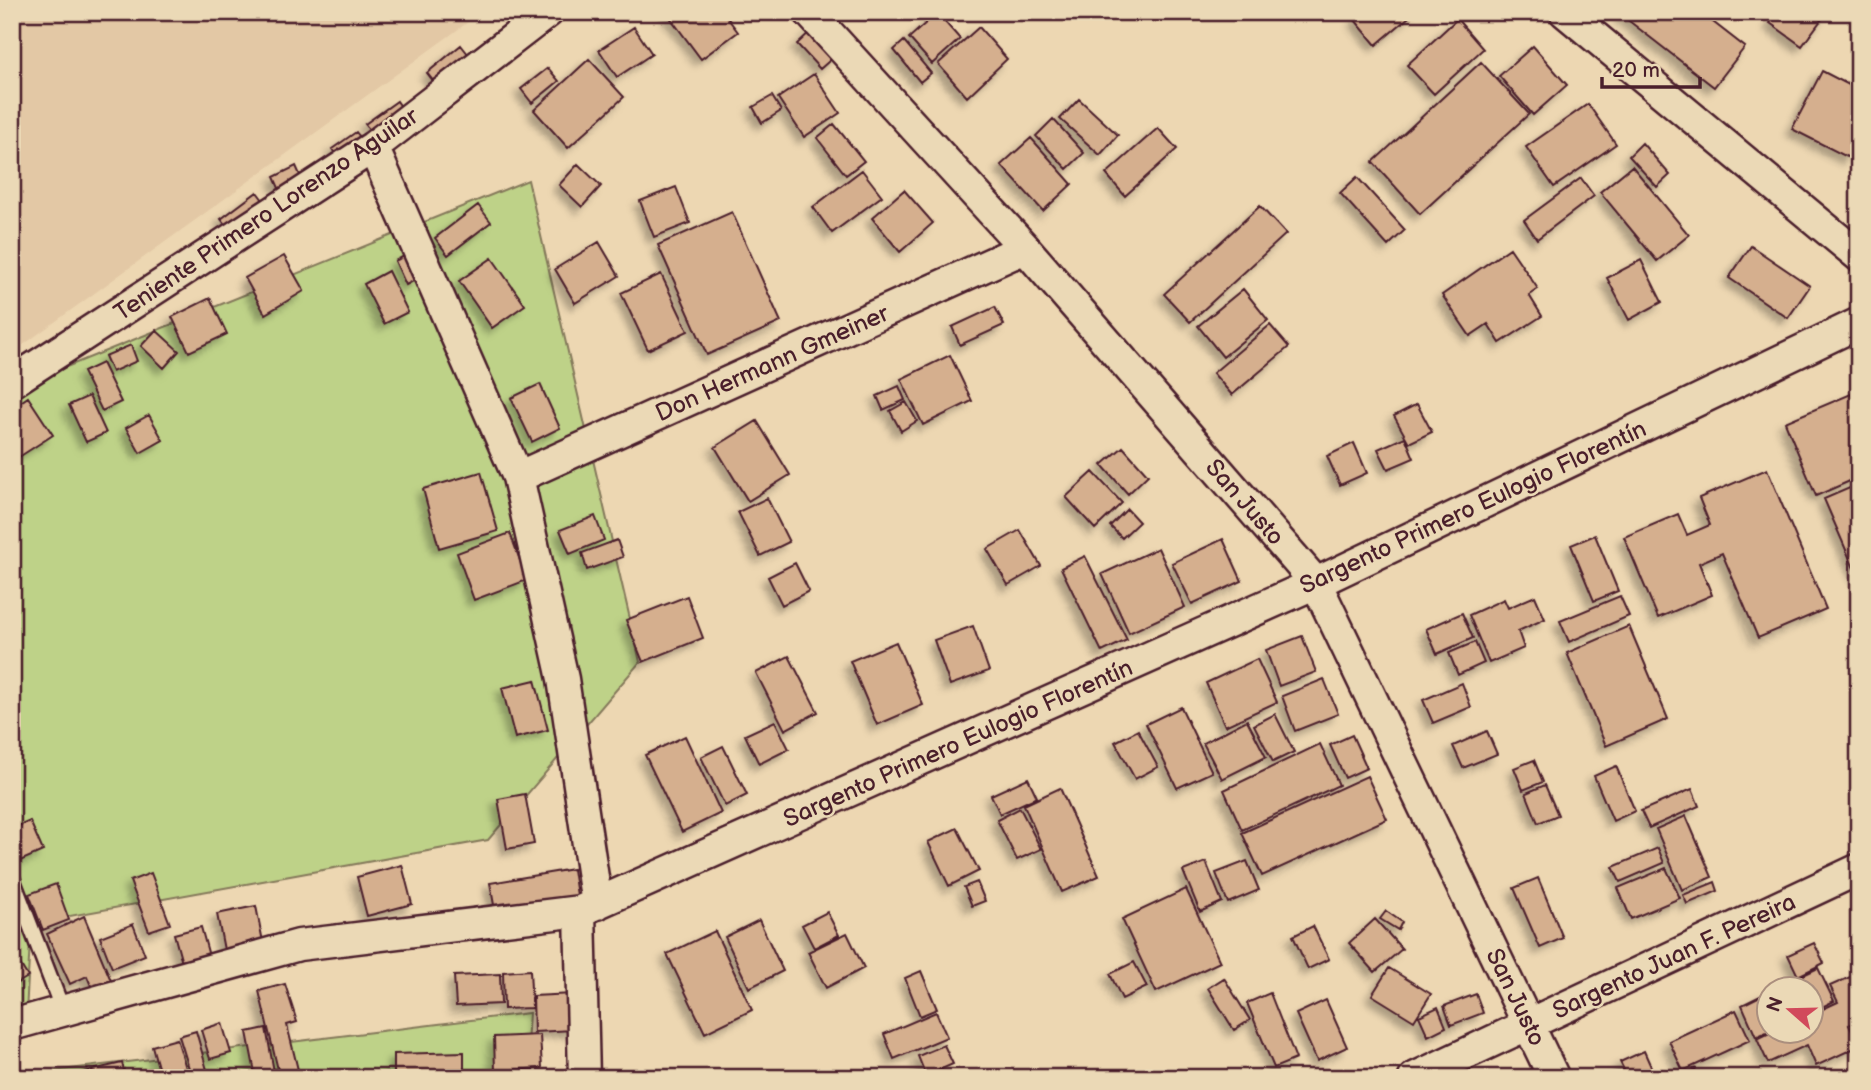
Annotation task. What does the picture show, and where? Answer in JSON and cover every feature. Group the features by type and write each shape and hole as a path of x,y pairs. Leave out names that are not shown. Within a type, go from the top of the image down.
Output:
{"street":[{"name":"Teniente Primero Lorenzo Aguilar","path":"12,382 373,147 548,12"},
{"name":"San Justo","path":"809,12 1025,248 1316,583 1555,1078"},
{"path":"1569,14 1859,256"},
{"path":"373,147 518,477 563,679 589,908 584,1078"},
{"name":"Don Hermann Gmeiner","path":"518,477 1025,248"},
{"name":"Sargento Primero Eulogio Florentín","path":"12,1025 299,945 589,908 1316,583 1859,323"},
{"name":"Sargento Juan F. Pereira","path":"1414,1078 1859,869"}],"lane":[{"path":"12,878 63,1011"}],"shaded area":[{"path":"12,12 482,12 12,353"}],"green space":[{"path":"528,180 640,662 488,840 31,923 26,1013 12,1025 12,389"},
{"path":"529,1013 525,1078 21,1078 29,1074"}],"building":[{"path":"666,12 723,12 738,32 701,59"},
{"path":"1364,12 1415,12 1376,45 1355,20"},
{"path":"1700,12 1745,47 1714,87 1620,14"},
{"path":"1778,12 1827,12 1802,46 1770,23"},
{"path":"937,13 960,39 932,64 909,38"},
{"path":"1457,19 1483,49 1434,94 1407,65"},
{"path":"634,27 652,54 617,77 599,50"},
{"path":"979,27 1007,59 967,97 938,64"},
{"path":"814,28 837,54 820,69 797,44"},
{"path":"904,41 931,73 920,82 894,50"},
{"path":"461,45 476,64 441,91 427,73"},
{"path":"1533,46 1567,85 1533,115 1499,76"},
{"path":"589,59 624,97 568,148 534,110"},
{"path":"1481,62 1529,114 1420,214 1373,162"},
{"path":"548,68 559,81 532,103 521,89"},
{"path":"1822,71 1859,90 1859,138 1849,158 1792,129"},
{"path":"814,74 840,113 804,137 778,98"},
{"path":"772,96 781,111 762,123 753,107"},
{"path":"1079,99 1118,135 1100,155 1060,119"},
{"path":"397,101 408,117 377,139 365,124"},
{"path":"1588,104 1616,144 1554,187 1526,147"},
{"path":"1053,119 1084,153 1067,169 1036,136"},
{"path":"834,124 864,161 846,175 817,138"},
{"path":"1158,128 1177,149 1125,196 1106,174"},
{"path":"356,132 367,146 342,164 332,149"},
{"path":"1031,138 1072,184 1043,211 1001,165"},
{"path":"1642,143 1670,175 1657,187 1629,156"},
{"path":"578,164 601,186 582,207 559,185"},
{"path":"296,166 304,184 282,195 274,177"},
{"path":"1632,166 1689,235 1657,261 1600,192"},
{"path":"862,170 882,196 832,233 813,207"},
{"path":"1357,177 1405,230 1388,246 1340,193"},
{"path":"1581,178 1594,196 1537,239 1524,220"},
{"path":"676,187 690,223 654,237 640,201"},
{"path":"904,190 933,223 900,252 872,218"},
{"path":"257,192 269,208 233,235 221,219"},
{"path":"478,205 491,222 448,255 435,238"},
{"path":"1260,206 1286,234 1190,322 1164,294"},
{"path":"732,212 781,322 707,355 658,245"},
{"path":"599,242 619,276 575,303 555,269"},
{"path":"1751,246 1810,286 1788,318 1729,278"},
{"path":"1510,248 1538,289 1529,295 1542,316 1500,343 1488,324 1470,336 1442,295"},
{"path":"406,255 417,279 406,285 395,261"},
{"path":"284,256 304,291 265,314 245,278"},
{"path":"492,258 525,305 492,328 459,281"},
{"path":"1641,260 1662,302 1629,320 1607,278"},
{"path":"388,271 408,312 384,324 364,284"},
{"path":"661,274 688,331 648,350 621,293"},
{"path":"1243,289 1268,320 1223,357 1198,326"},
{"path":"210,298 227,334 189,352 172,317"},
{"path":"995,307 1004,325 960,345 952,327"},
{"path":"1270,325 1289,347 1232,395 1213,373"},
{"path":"156,330 179,351 164,368 141,346"},
{"path":"131,345 137,361 112,372 105,356"},
{"path":"950,355 972,401 923,425 901,379"},
{"path":"102,363 121,402 102,411 83,372"},
{"path":"540,384 560,428 532,442 511,398"},
{"path":"899,386 905,400 883,410 877,396"},
{"path":"1851,394 1859,413 1859,477 1816,496 1785,422"},
{"path":"89,396 106,433 86,442 69,405"},
{"path":"28,397 53,435 19,457 12,448 12,408"},
{"path":"906,402 917,421 901,431 890,411"},
{"path":"1417,404 1432,432 1409,443 1394,416"},
{"path":"149,415 163,440 140,453 126,428"},
{"path":"757,421 790,475 748,501 715,447"},
{"path":"1405,437 1414,458 1388,469 1378,449"},
{"path":"1354,443 1367,473 1340,485 1327,456"},
{"path":"1123,447 1148,475 1128,494 1102,465"},
{"path":"1767,469 1826,609 1758,638 1722,553 1699,563 1712,595 1658,618 1624,537 1678,514 1687,535 1710,525 1699,498"},
{"path":"481,472 498,531 439,548 423,489"},
{"path":"1093,472 1122,503 1095,529 1066,497"},
{"path":"1859,484 1859,580 1824,499"},
{"path":"767,498 789,542 760,556 738,512"},
{"path":"1127,509 1139,522 1122,538 1110,526"},
{"path":"595,516 604,540 570,554 560,530"},
{"path":"1020,530 1041,566 1008,585 987,549"},
{"path":"510,533 527,580 474,600 457,553"},
{"path":"1595,535 1618,591 1594,601 1571,545"},
{"path":"1223,539 1242,581 1192,604 1172,563"},
{"path":"617,540 623,557 587,570 582,553"},
{"path":"1158,548 1185,607 1129,633 1102,574"},
{"path":"1085,556 1127,640 1102,652 1061,568"},
{"path":"795,563 809,591 782,605 768,577"},
{"path":"687,596 703,638 643,662 626,620"},
{"path":"1535,596 1545,619 1518,631 1524,648 1489,663 1469,615 1504,599 1508,608"},
{"path":"1620,596 1629,616 1569,642 1560,621"},
{"path":"1462,613 1473,638 1437,654 1426,629"},
{"path":"973,626 989,671 950,685 934,640"},
{"path":"1629,626 1668,719 1606,746 1567,653"},
{"path":"1302,636 1316,672 1279,686 1266,650"},
{"path":"896,642 923,705 877,725 850,661"},
{"path":"1475,642 1484,663 1458,675 1449,653"},
{"path":"789,656 818,712 785,730 756,673"},
{"path":"1257,659 1277,702 1225,726 1206,683"},
{"path":"1324,679 1338,714 1295,731 1282,696"},
{"path":"535,680 548,730 515,738 502,688"},
{"path":"1462,683 1471,707 1433,723 1423,700"},
{"path":"1181,707 1212,772 1177,788 1146,724"},
{"path":"1275,714 1294,752 1273,762 1254,725"},
{"path":"1247,720 1266,757 1222,779 1203,743"},
{"path":"775,721 789,749 759,764 745,735"},
{"path":"1138,730 1158,767 1135,779 1115,742"},
{"path":"1487,731 1497,754 1463,768 1453,746"},
{"path":"1352,735 1367,768 1345,778 1330,745"},
{"path":"685,736 721,813 682,832 645,755"},
{"path":"1320,744 1339,785 1242,830 1224,790"},
{"path":"723,746 747,795 725,806 701,757"},
{"path":"1534,760 1543,782 1523,790 1514,768"},
{"path":"1616,766 1635,811 1613,821 1594,776"},
{"path":"1367,776 1387,819 1262,876 1242,833"},
{"path":"1028,778 1037,797 1000,814 991,795"},
{"path":"1545,785 1558,815 1538,823 1526,793"},
{"path":"1060,788 1099,876 1062,892 1024,805"},
{"path":"1692,789 1699,806 1649,828 1641,811"},
{"path":"525,794 534,844 507,849 498,799"},
{"path":"1020,808 1041,849 1017,860 997,820"},
{"path":"1686,816 1712,877 1682,890 1656,829"},
{"path":"30,821 43,851 13,864 12,829"},
{"path":"957,828 979,871 949,886 928,842"},
{"path":"1658,848 1664,863 1620,882 1613,867"},
{"path":"1247,861 1259,890 1228,903 1216,873"},
{"path":"1206,862 1222,902 1200,912 1183,871"},
{"path":"402,865 412,904 367,916 357,877"},
{"path":"1666,868 1680,898 1631,919 1618,888"},
{"path":"573,869 578,902 496,916 490,883"},
{"path":"151,873 170,924 149,931 130,881"},
{"path":"1538,878 1563,938 1540,948 1514,888"},
{"path":"977,882 985,901 972,906 964,887"},
{"path":"1715,882 1718,891 1687,904 1683,895"},
{"path":"56,884 69,920 43,930 29,894"},
{"path":"1186,889 1220,962 1156,992 1122,919"},
{"path":"256,906 263,942 224,950 217,914"},
{"path":"1386,911 1402,922 1398,930 1380,919"},
{"path":"827,912 839,935 814,948 802,925"},
{"path":"84,916 115,990 96,998 87,976 70,984 47,934"},
{"path":"1375,919 1402,949 1375,972 1349,943"},
{"path":"759,920 783,971 749,988 725,937"},
{"path":"133,924 145,955 112,968 100,937"},
{"path":"1313,926 1329,959 1308,969 1293,936"},
{"path":"201,927 209,956 182,963 174,934"},
{"path":"715,931 752,1010 705,1033 667,954"},
{"path":"847,933 864,968 826,988 808,952"},
{"path":"1814,943 1824,963 1797,974 1788,955"},
{"path":"12,951 28,977 12,986"},
{"path":"1134,962 1147,987 1122,999 1110,974"},
{"path":"1389,968 1431,994 1414,1021 1372,995"},
{"path":"1818,968 1821,974 1805,974"},
{"path":"530,970 532,1008 504,1009 503,972"},
{"path":"921,971 937,1009 920,1016 905,978"},
{"path":"500,974 501,1004 456,1006 454,976"},
{"path":"1857,974 1859,1021 1849,1025 1859,1046 1816,1066 1807,1045 1768,1063 1759,1044 1826,1044 1826,1008 1838,1002 1830,986"},
{"path":"1224,978 1250,1020 1234,1030 1208,988"},
{"path":"285,984 297,1022 287,1025 300,1078 280,1078 259,991"},
{"path":"1826,984 1834,1001 1826,1005"},
{"path":"1270,993 1296,1059 1274,1068 1247,1003"},
{"path":"573,994 574,1030 534,1032 533,996"},
{"path":"1476,994 1483,1013 1451,1025 1444,1006"},
{"path":"1756,998 1756,1037 1742,1005"},
{"path":"1326,1000 1347,1047 1317,1061 1296,1014"},
{"path":"1438,1007 1446,1027 1428,1036 1419,1016"},
{"path":"1736,1010 1750,1040 1683,1071 1669,1041"},
{"path":"936,1012 947,1037 894,1059 884,1034"},
{"path":"222,1023 231,1053 210,1059 201,1030"},
{"path":"266,1028 275,1077 256,1078 247,1032"},
{"path":"196,1031 209,1077 205,1078 192,1078 179,1036"},
{"path":"540,1035 542,1068 495,1071 494,1037"},
{"path":"177,1039 189,1078 161,1078 152,1046"},
{"path":"944,1045 953,1064 926,1076 918,1056"},
{"path":"1644,1051 1656,1078 1628,1078 1620,1062"},
{"path":"464,1052 464,1078 394,1078 394,1054"},
{"path":"122,1063 126,1078 81,1078 80,1073"},
{"path":"1695,1069 1699,1078 1678,1078"},
{"path":"529,1074 529,1078 501,1078 500,1075"}]}
